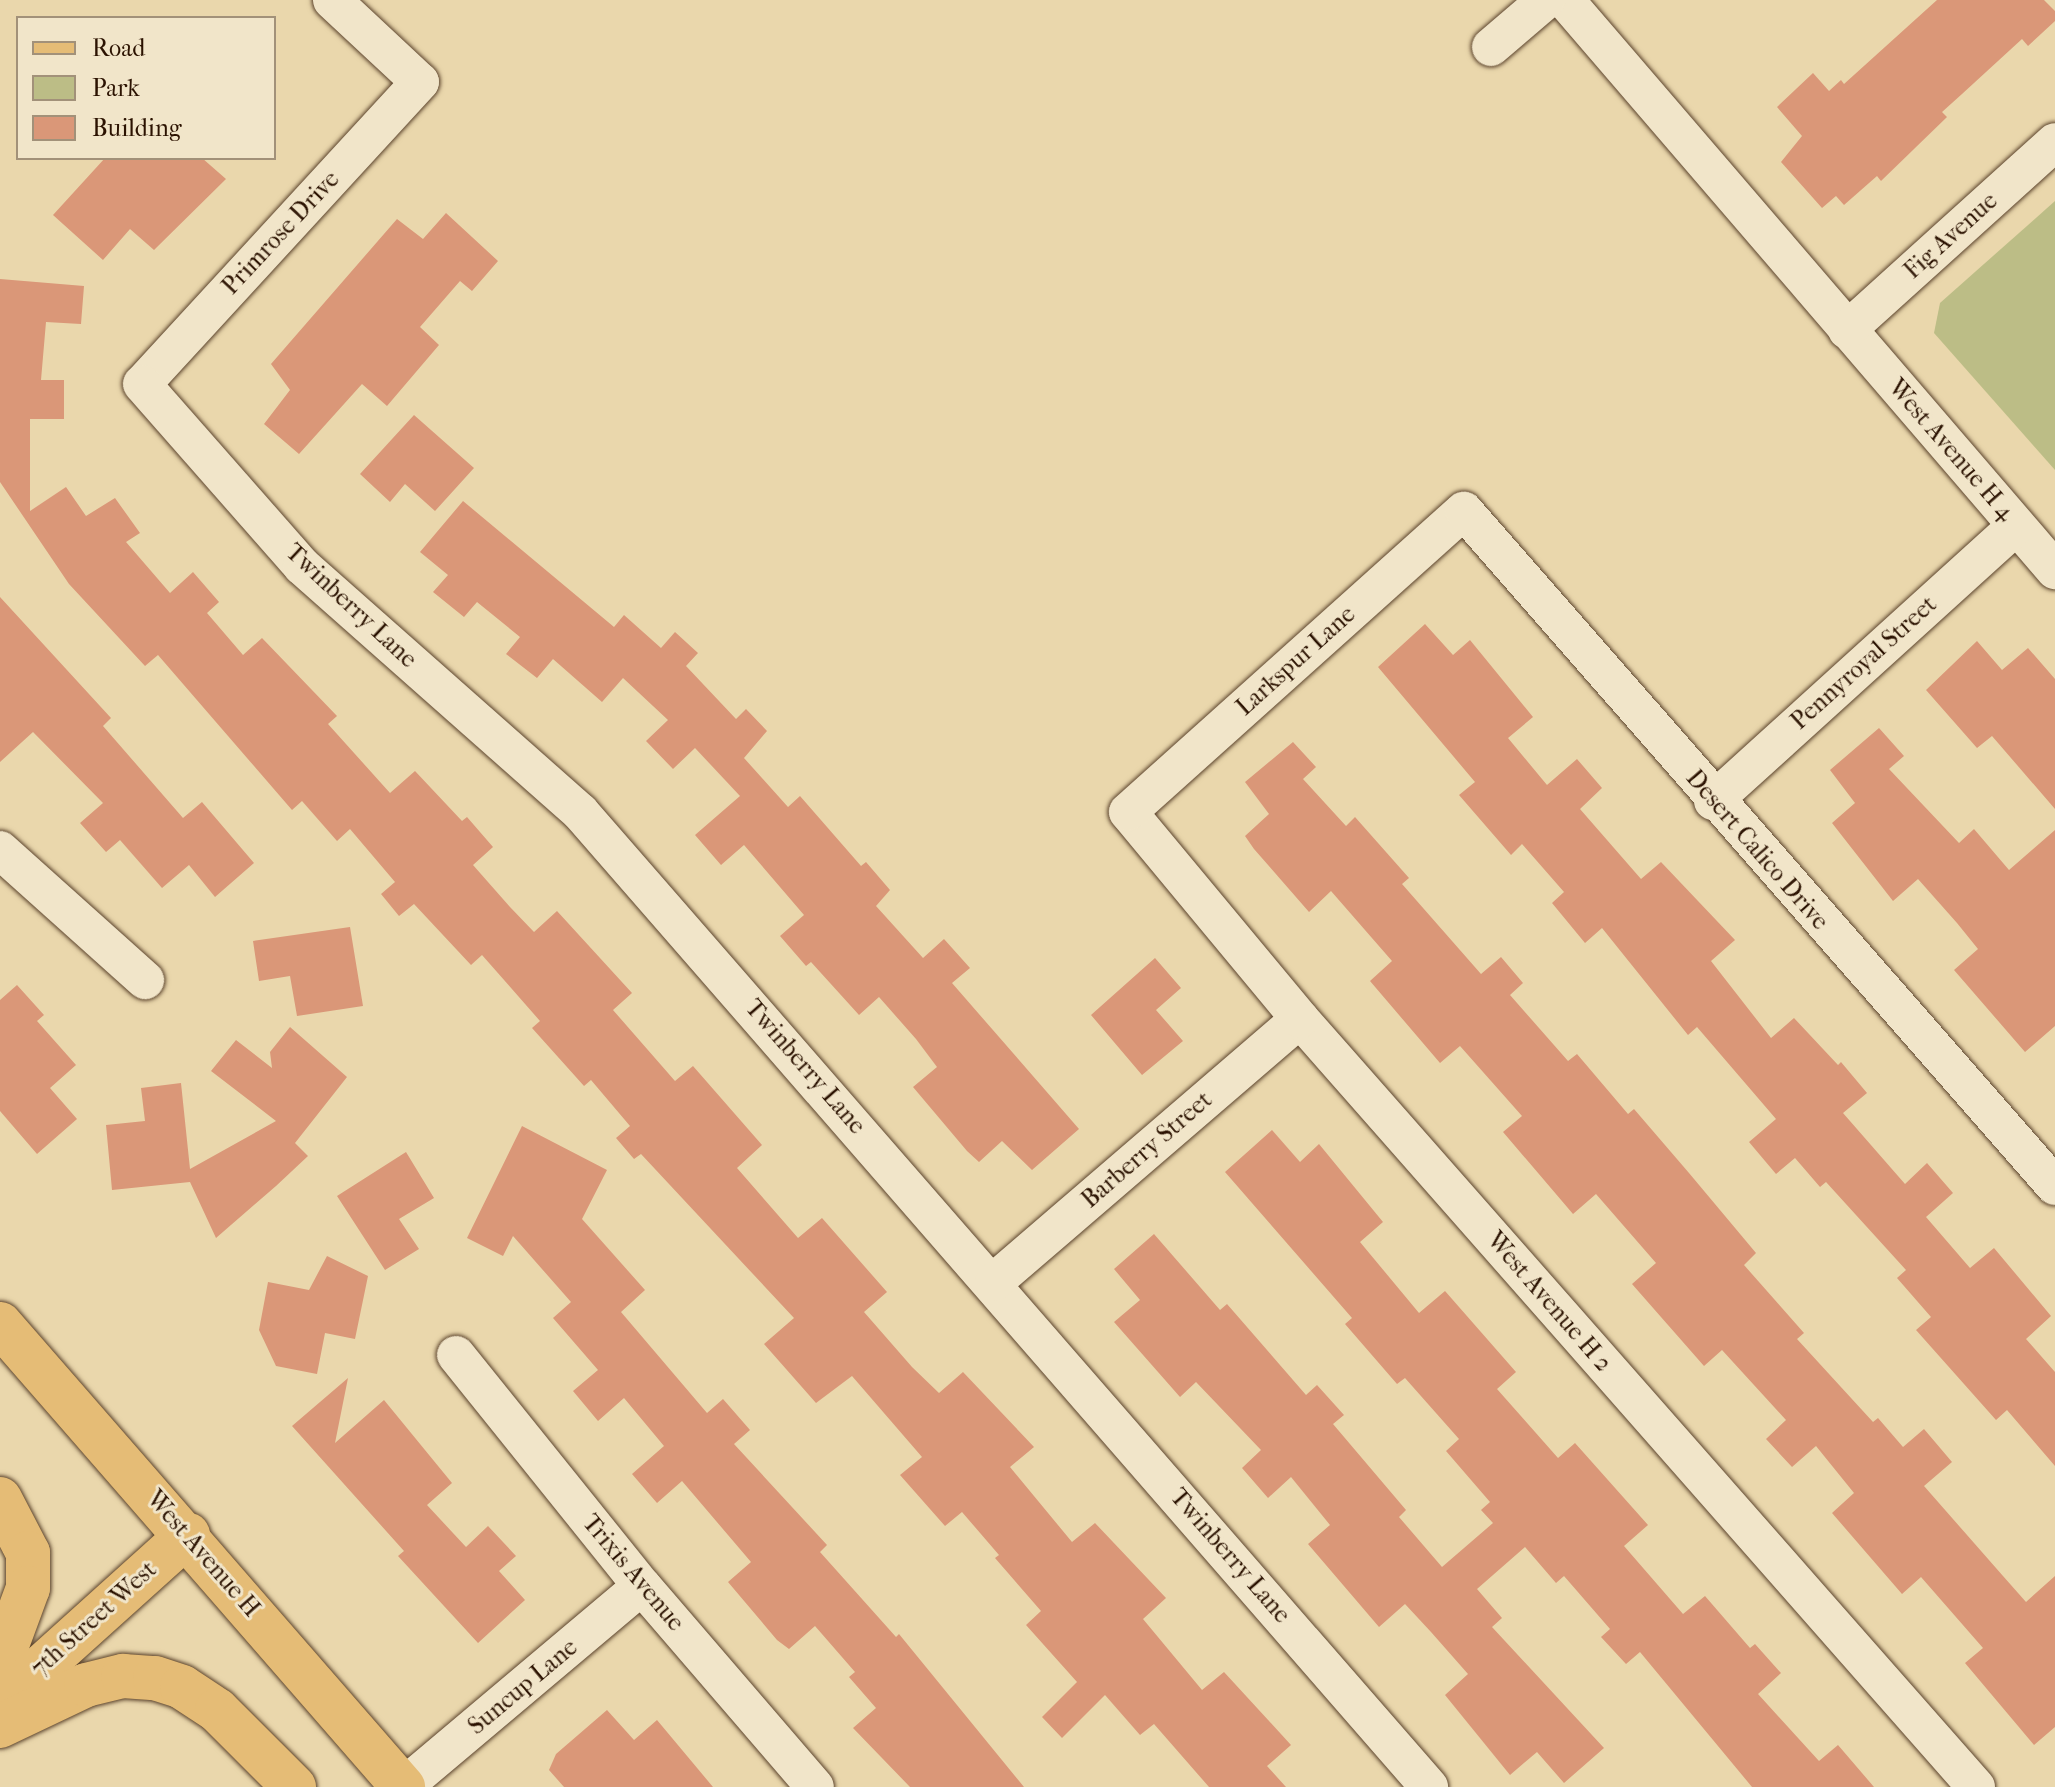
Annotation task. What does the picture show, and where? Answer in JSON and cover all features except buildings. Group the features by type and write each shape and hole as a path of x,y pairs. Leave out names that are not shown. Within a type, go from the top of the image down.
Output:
{"main road":[{"name":"West Avenue H","path":"0,1324 188,1535 403,1787"},
{"path":"0,1499 28,1553 28,1576 0,1664"},
{"name":"7th Street West","path":"0,1704 188,1535"},
{"path":"0,1726 86,1685 123,1676 155,1678 182,1687 217,1710 294,1787"}],"street":[{"name":"Primrose Drive","path":"142,384 420,82 332,0"},
{"path":"1491,47 1546,0"},
{"name":"West Avenue H 4","path":"1565,0 2055,570"},
{"name":"Fig Avenue","path":"1847,330 2055,142"},
{"name":"Twinberry Lane","path":"142,384 302,566 580,812 994,1282 1429,1787"},
{"name":"Desert Calico Drive","path":"1464,511 1713,801 2055,1186"},
{"name":"Larkspur Lane","path":"1128,812 1464,511"},
{"name":"Pennyroyal Street","path":"1713,801 2016,526"},
{"name":"West Avenue H 2","path":"1128,812 1300,1019 1976,1787"},
{"path":"0,850 145,980"},
{"name":"Barberry Street","path":"994,1282 1300,1019"},
{"name":"Trixis Avenue","path":"456,1355 642,1586 815,1787"},
{"name":"Suncup Lane","path":"403,1787 642,1586"}],"green space":[{"path":"2055,201 2055,470 1934,333 1940,303"}]}
